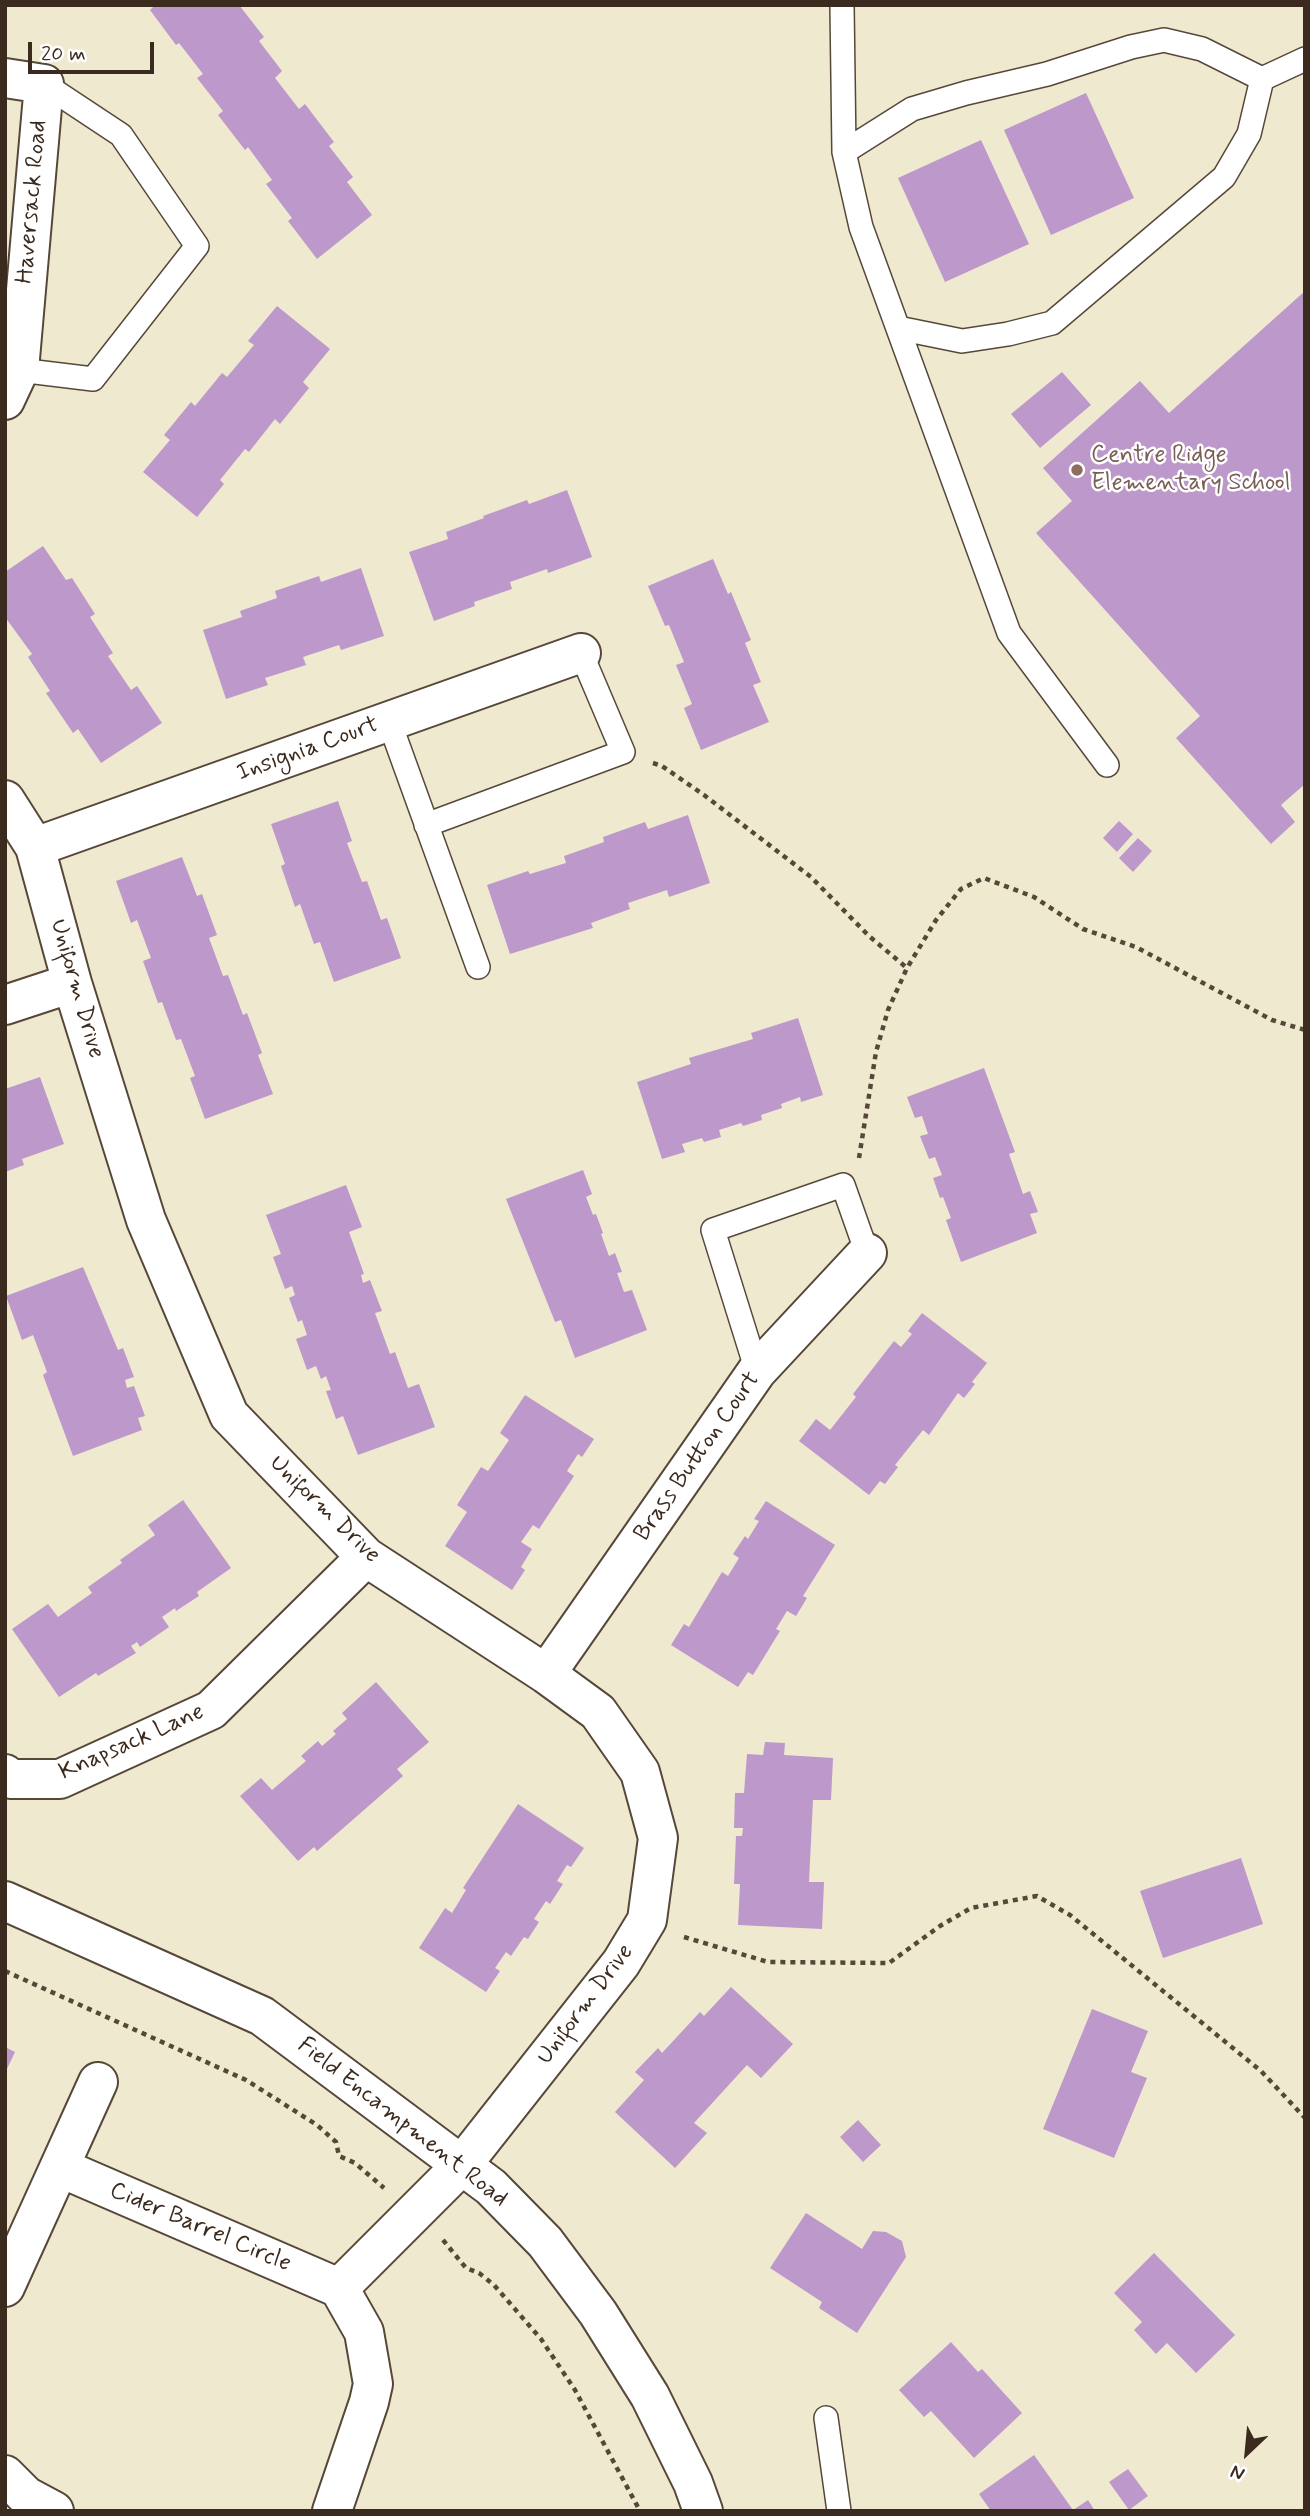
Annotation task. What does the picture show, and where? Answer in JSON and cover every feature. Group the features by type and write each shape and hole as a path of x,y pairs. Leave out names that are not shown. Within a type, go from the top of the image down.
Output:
{"street":[{"path":"5,78 44,84"},
{"name":"Haversack Road","path":"12,385 44,84"},
{"name":"Insignia Court","path":"36,848 581,653"},
{"name":"Uniform Drive","path":"5,800 36,848 72,983 146,1220 229,1415 366,1557 546,1674 598,1712 640,1772 658,1838 647,1920 621,1963 461,2166"},
{"path":"5,1005 72,983"},
{"name":"Brass Button Court","path":"546,1674 757,1371 867,1253"},
{"name":"Knapsack Lane","path":"5,1774 10,1779 60,1779 211,1710 366,1557"},
{"name":"Field Encampment Road","path":"5,1901 262,2015 491,2186 545,2242 598,2313 650,2396 693,2483 703,2511"},
{"path":"5,2287 98,2082"},
{"path":"332,2511 373,2385 364,2332 339,2288 461,2166"},
{"name":"Cider Barrel Circle","path":"61,2168 339,2288"},
{"path":"5,2475 26,2496 54,2511"}],"lane":[{"path":"842,5 844,152 862,227 1009,633 1107,765"},
{"path":"844,152 912,109 1164,40 1202,49 1262,79"},
{"path":"1262,79 1305,58"},
{"path":"898,328 962,341 1008,334 1052,323 1224,177 1249,134 1262,79"},
{"path":"12,385 93,379 197,246 121,135 44,84"},
{"path":"426,825 623,752 581,653"},
{"path":"389,721 478,967"},
{"path":"757,1371 713,1230 843,1185 867,1253"},
{"path":"826,2418 839,2511"}],"path":[{"path":"623,752 663,766 704,795 811,877 869,936 907,968"},
{"path":"843,1185 859,1157 876,1052 888,1010 907,968 936,919 961,889 984,878 1034,897 1083,929 1136,947 1272,1020 1305,1030"},
{"path":"647,1920 678,1936 768,1962 889,1963 940,1926 971,1908 1037,1896 1070,1916 1261,2071 1305,2118"},
{"path":"5,1971 246,2080 317,2125 336,2142 339,2156 355,2163"},
{"path":"450,2247 466,2267 494,2285 541,2339 575,2390 639,2511"}],"building":[{"path":"155,5 239,5 264,37 259,41 282,71 275,78 299,109 305,104 334,142 329,146 353,177 347,182 372,215 317,259 288,221 292,218 266,184 272,180 248,147 245,150 218,115 223,111 197,78 203,74 179,43 176,45 150,10"},
{"path":"1086,93 1134,198 1051,235 1004,130"},
{"path":"981,140 1029,244 945,282 898,178"},
{"path":"1305,291 1305,784 1281,805 1295,822 1271,844 1176,738 1200,716 1036,533 1072,501 1043,468 1140,381 1169,413"},
{"path":"277,306 330,349 303,382 309,388 280,424 275,419 249,452 245,449 220,480 224,484 197,517 143,472 170,440 164,435 191,402 195,406 222,373 227,377 254,345 248,341"},
{"path":"1062,372 1091,405 1040,448 1011,414"},
{"path":"567,490 592,557 548,573 547,569 510,582 512,589 474,602 475,606 434,621 409,552 448,539 446,532 484,518 483,516 527,500 529,504"},
{"path":"43,546 66,580 72,578 95,614 90,617 113,653 108,656 131,690 137,686 162,723 101,763 78,729 73,733 46,693 50,691 28,657 32,654 5,617 5,572"},
{"path":"713,559 728,594 731,592 751,640 745,643 761,682 753,685 769,722 701,750 684,708 692,704 676,665 684,662 669,625 665,626 648,586"},
{"path":"361,568 384,636 341,650 339,645 303,657 306,665 265,678 268,685 226,699 203,630 242,617 240,611 277,598 275,591 319,576 321,582"},
{"path":"338,801 352,841 347,843 362,882 367,881 381,920 387,918 401,958 334,982 320,942 314,944 300,904 295,907 281,866 285,864 271,824"},
{"path":"688,815 710,883 669,897 667,890 628,903 630,909 591,923 593,928 510,954 487,885 528,871 530,874 566,863 564,856 604,842 603,837 645,822 648,829"},
{"path":"1119,821 1133,834 1117,852 1103,838"},
{"path":"1138,838 1152,851 1133,872 1119,858"},
{"path":"182,857 197,896 202,894 217,935 209,938 223,976 228,975 243,1015 247,1013 262,1053 258,1055 273,1094 205,1119 190,1078 195,1076 181,1039 176,1040 162,1002 158,1003 143,961 151,958 137,920 131,923 116,881"},
{"path":"798,1018 823,1095 801,1102 800,1097 781,1104 782,1108 761,1115 762,1120 719,1130 721,1137 704,1142 702,1138 682,1144 685,1152 662,1159 637,1082 691,1064 689,1058 753,1039 751,1033"},
{"path":"984,1068 1015,1152 1009,1154 1023,1194 1030,1191 1038,1212 1030,1214 1037,1233 961,1262 946,1220 951,1218 933,1178 942,1175 935,1157 929,1159 920,1136 928,1134 922,1116 915,1118 907,1097"},
{"path":"40,1077 64,1144 22,1159 24,1165 5,1172 5,1089"},
{"path":"583,1170 592,1194 586,1197 593,1215 596,1214 609,1256 615,1253 622,1272 617,1273 624,1292 632,1290 647,1330 575,1358 561,1320 555,1322 506,1199"},
{"path":"346,1185 362,1227 349,1232 364,1274 361,1275 363,1283 370,1280 382,1311 375,1313 390,1354 395,1352 408,1388 419,1384 435,1427 358,1455 343,1416 336,1419 326,1391 331,1390 326,1376 321,1379 316,1366 307,1370 296,1339 307,1335 302,1320 298,1322 289,1298 295,1295 292,1286 285,1289 273,1257 281,1254 266,1215"},
{"path":"83,1267 118,1350 123,1348 134,1377 125,1380 127,1388 134,1386 145,1416 138,1418 142,1430 73,1456 43,1375 47,1372 33,1335 22,1340 6,1296"},
{"path":"922,1313 987,1363 972,1382 975,1384 964,1398 958,1393 929,1435 923,1430 895,1465 898,1467 885,1484 880,1481 869,1495 799,1441 816,1419 830,1430 856,1397 853,1394 894,1341 901,1347 912,1334 908,1331"},
{"path":"525,1395 594,1439 582,1457 578,1454 567,1471 574,1476 539,1529 533,1525 521,1542 532,1549 521,1567 525,1570 512,1590 445,1546 467,1512 457,1505 481,1467 488,1471 509,1440 500,1433"},
{"path":"183,1500 231,1568 197,1592 199,1596 162,1617 169,1627 140,1647 137,1642 131,1646 136,1653 98,1676 96,1673 59,1697 12,1629 48,1604 58,1617 92,1593 88,1587 155,1535 148,1525"},
{"path":"766,1501 835,1545 803,1596 807,1598 796,1616 787,1611 776,1629 780,1631 753,1675 748,1672 738,1687 671,1645 684,1624 689,1627 722,1572 728,1576 739,1558 733,1554 745,1536 748,1539 759,1521 754,1519"},
{"path":"376,1682 429,1742 397,1769 403,1776 317,1851 314,1847 298,1861 240,1796 261,1778 272,1790 306,1761 301,1756 318,1741 322,1746 336,1734 333,1731 347,1719 342,1713"},
{"path":"765,1742 785,1743 784,1755 833,1758 831,1800 813,1800 809,1882 824,1882 822,1929 738,1925 740,1884 734,1884 736,1836 742,1836 743,1828 734,1828 735,1793 744,1793 747,1754 763,1755"},
{"path":"518,1804 584,1848 571,1867 567,1865 557,1881 563,1884 550,1904 546,1901 534,1919 539,1922 528,1939 524,1937 511,1956 506,1952 495,1968 500,1971 486,1992 419,1948 445,1908 452,1913 466,1890 463,1888"},
{"path":"1241,1858 1263,1924 1163,1958 1140,1891"},
{"path":"731,1987 793,2044 761,2078 747,2065 694,2123 707,2133 675,2168 615,2112 644,2080 635,2072 658,2048 662,2053 700,2012 704,2016"},
{"path":"1092,2009 1148,2031 1131,2072 1147,2078 1114,2158 1043,2129"},
{"path":"5,2047 15,2052 5,2073"},
{"path":"858,2120 881,2145 863,2162 840,2137"},
{"path":"806,2213 862,2249 873,2231 886,2232 902,2241 906,2257 857,2333 819,2308 822,2302 770,2268"},
{"path":"1154,2253 1235,2335 1196,2373 1167,2343 1156,2354 1134,2330 1142,2322 1114,2293"},
{"path":"951,2342 978,2372 982,2369 1022,2413 974,2458 931,2411 924,2417 899,2390"},
{"path":"1034,2455 1073,2510 1088,2500 1095,2511 991,2511 979,2494"},
{"path":"1128,2469 1148,2496 1129,2510 1109,2482"}],"place":[{"name":"Centre Ridge Elementary School","path":"1077,470"}]}
